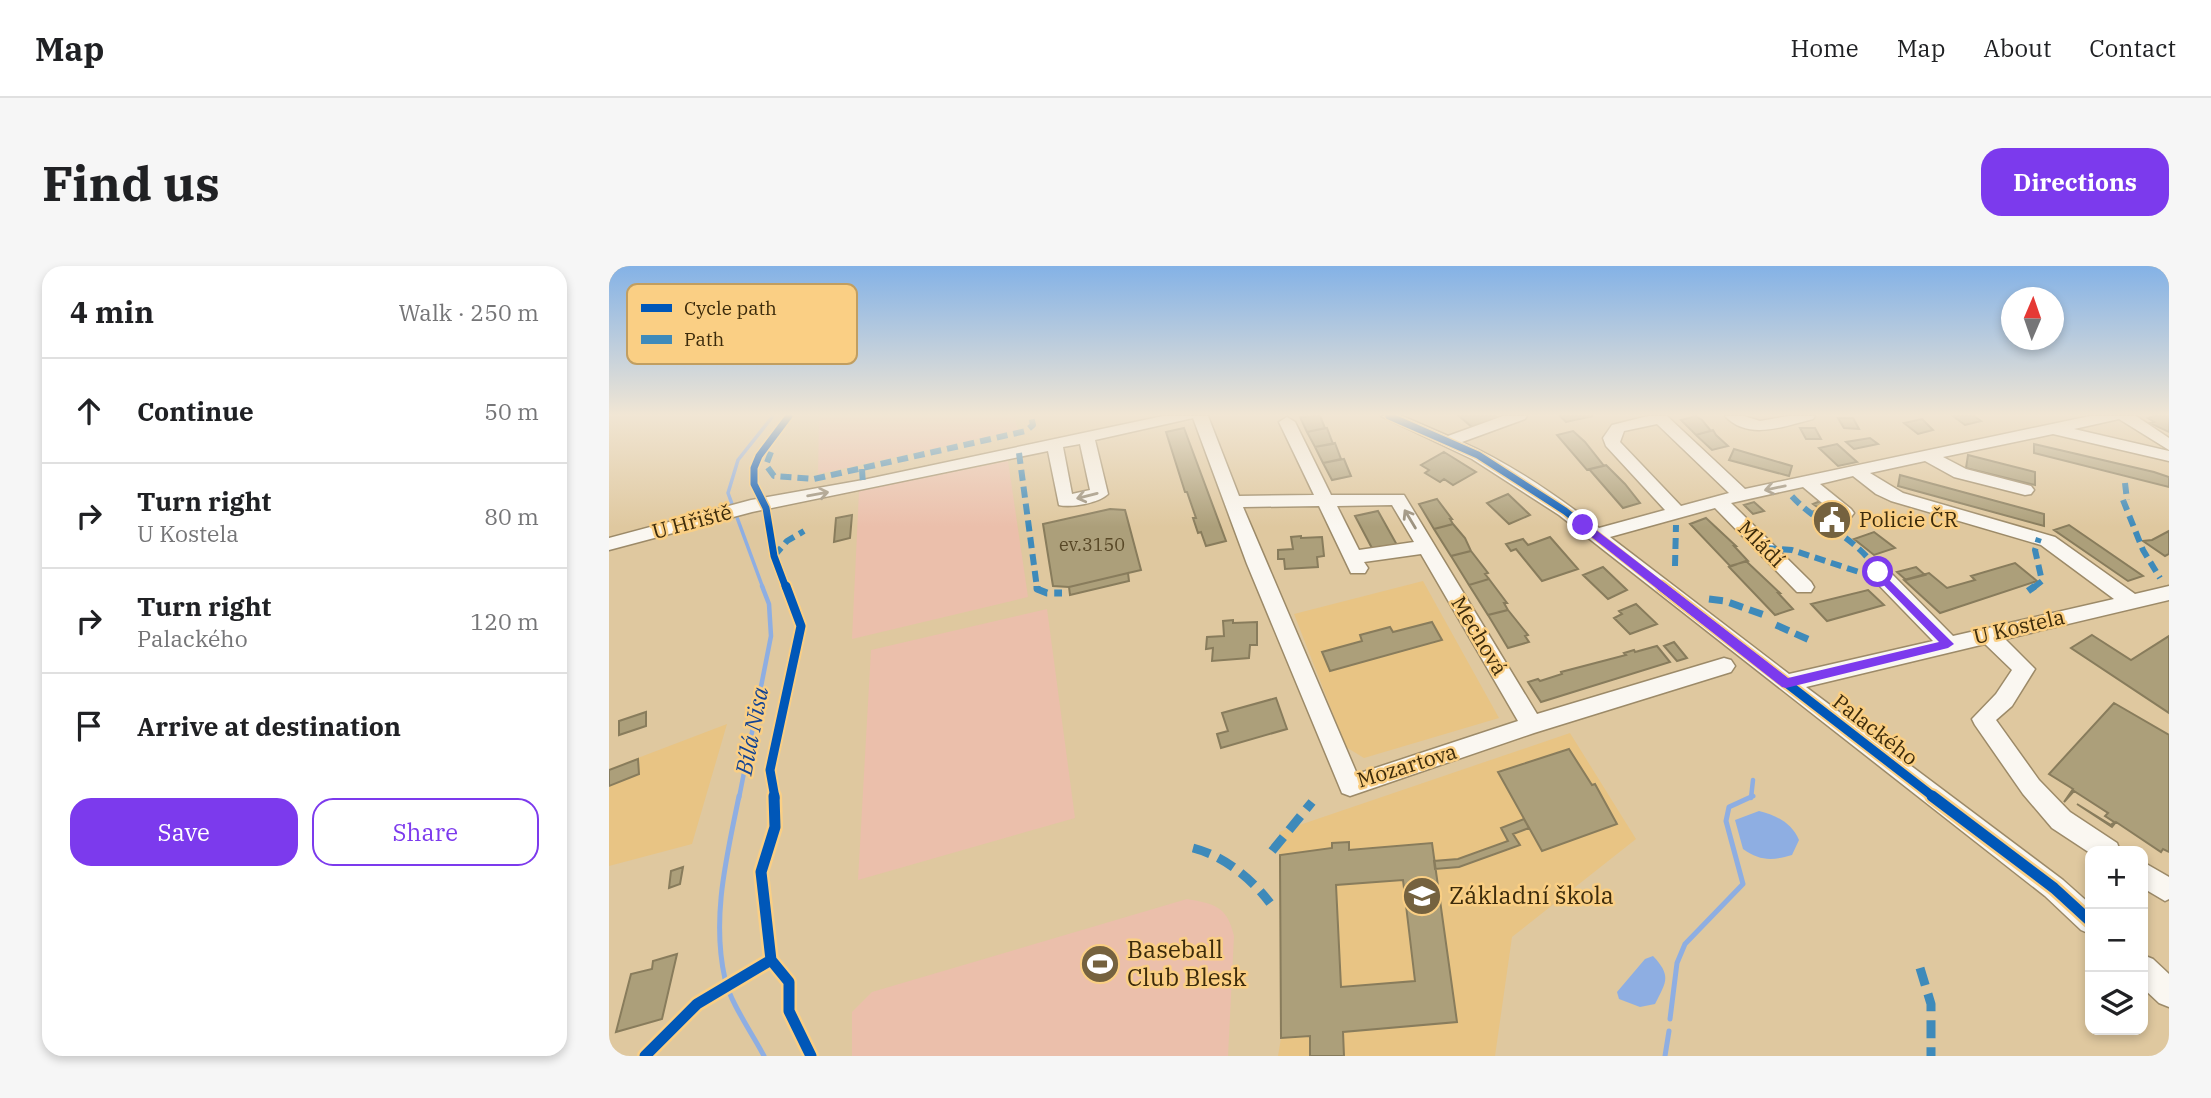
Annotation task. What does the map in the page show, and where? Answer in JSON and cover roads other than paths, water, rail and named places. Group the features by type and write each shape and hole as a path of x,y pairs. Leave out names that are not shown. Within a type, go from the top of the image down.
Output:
{"street":[{"name":"U Hřiště","path":"609,544 751,506 1020,453"},
{"path":"1056,453 1065,502 1099,494 1090,453"},
{"name":"Mozartova","path":"1214,453 1256,564 1350,786 1532,725 1724,666"},
{"path":"1302,453 1355,562 1426,547"},
{"name":"Palackého","path":"1472,453 1500,467 1786,683 2054,888 2085,916"},
{"name":"Mládí","path":"1621,453 1676,511"},
{"name":"Mládí","path":"1697,453 1741,495"},
{"name":"Mládí","path":"1582,531 1940,453"},
{"path":"1926,456 1960,473 2025,490"},
{"path":"1857,471 1882,490 1897,497 2047,541 2131,601"},
{"path":"1806,481 1845,513"},
{"name":"Mechová","path":"1232,502 1398,499 1532,725"},
{"name":"Mládí","path":"1718,501 1804,587"},
{"path":"1878,572 1948,644"},
{"name":"U Kostela","path":"1786,683 2131,601 2165,598"},
{"path":"1988,635 2024,668 2004,699 1983,719 2031,788 2061,820 2100,846"},
{"path":"2148,877 2165,889"},
{"path":"2146,972 2169,993"}],"water":[{"path":"1759,811 1777,817 1792,829 1799,840 1792,855 1766,859 1743,849 1735,820"},
{"path":"1653,956 1665,974 1662,990 1655,1004 1640,1007 1619,999 1617,992 1645,959"}],"waterway":[{"name":"Bílá Nisa","path":"744,453 738,460 728,493 763,588"},
{"name":"Bílá Nisa","path":"739,798 771,636 769,604 762,586"},
{"path":"1751,797 1753,780"},
{"name":"Bílá Nisa","path":"739,796 722,887 721,956 731,997 764,1056"},
{"path":"1670,1019 1677,963 1685,944 1743,884 1726,821 1729,807 1751,797"},
{"path":"1665,1056 1669,1031"}],"place":[{"name":"Policie ČR","path":"1832,520"},
{"name":"Základní škola","path":"1422,896"},
{"name":"Baseball Club Blesk","path":"1100,964"}]}
